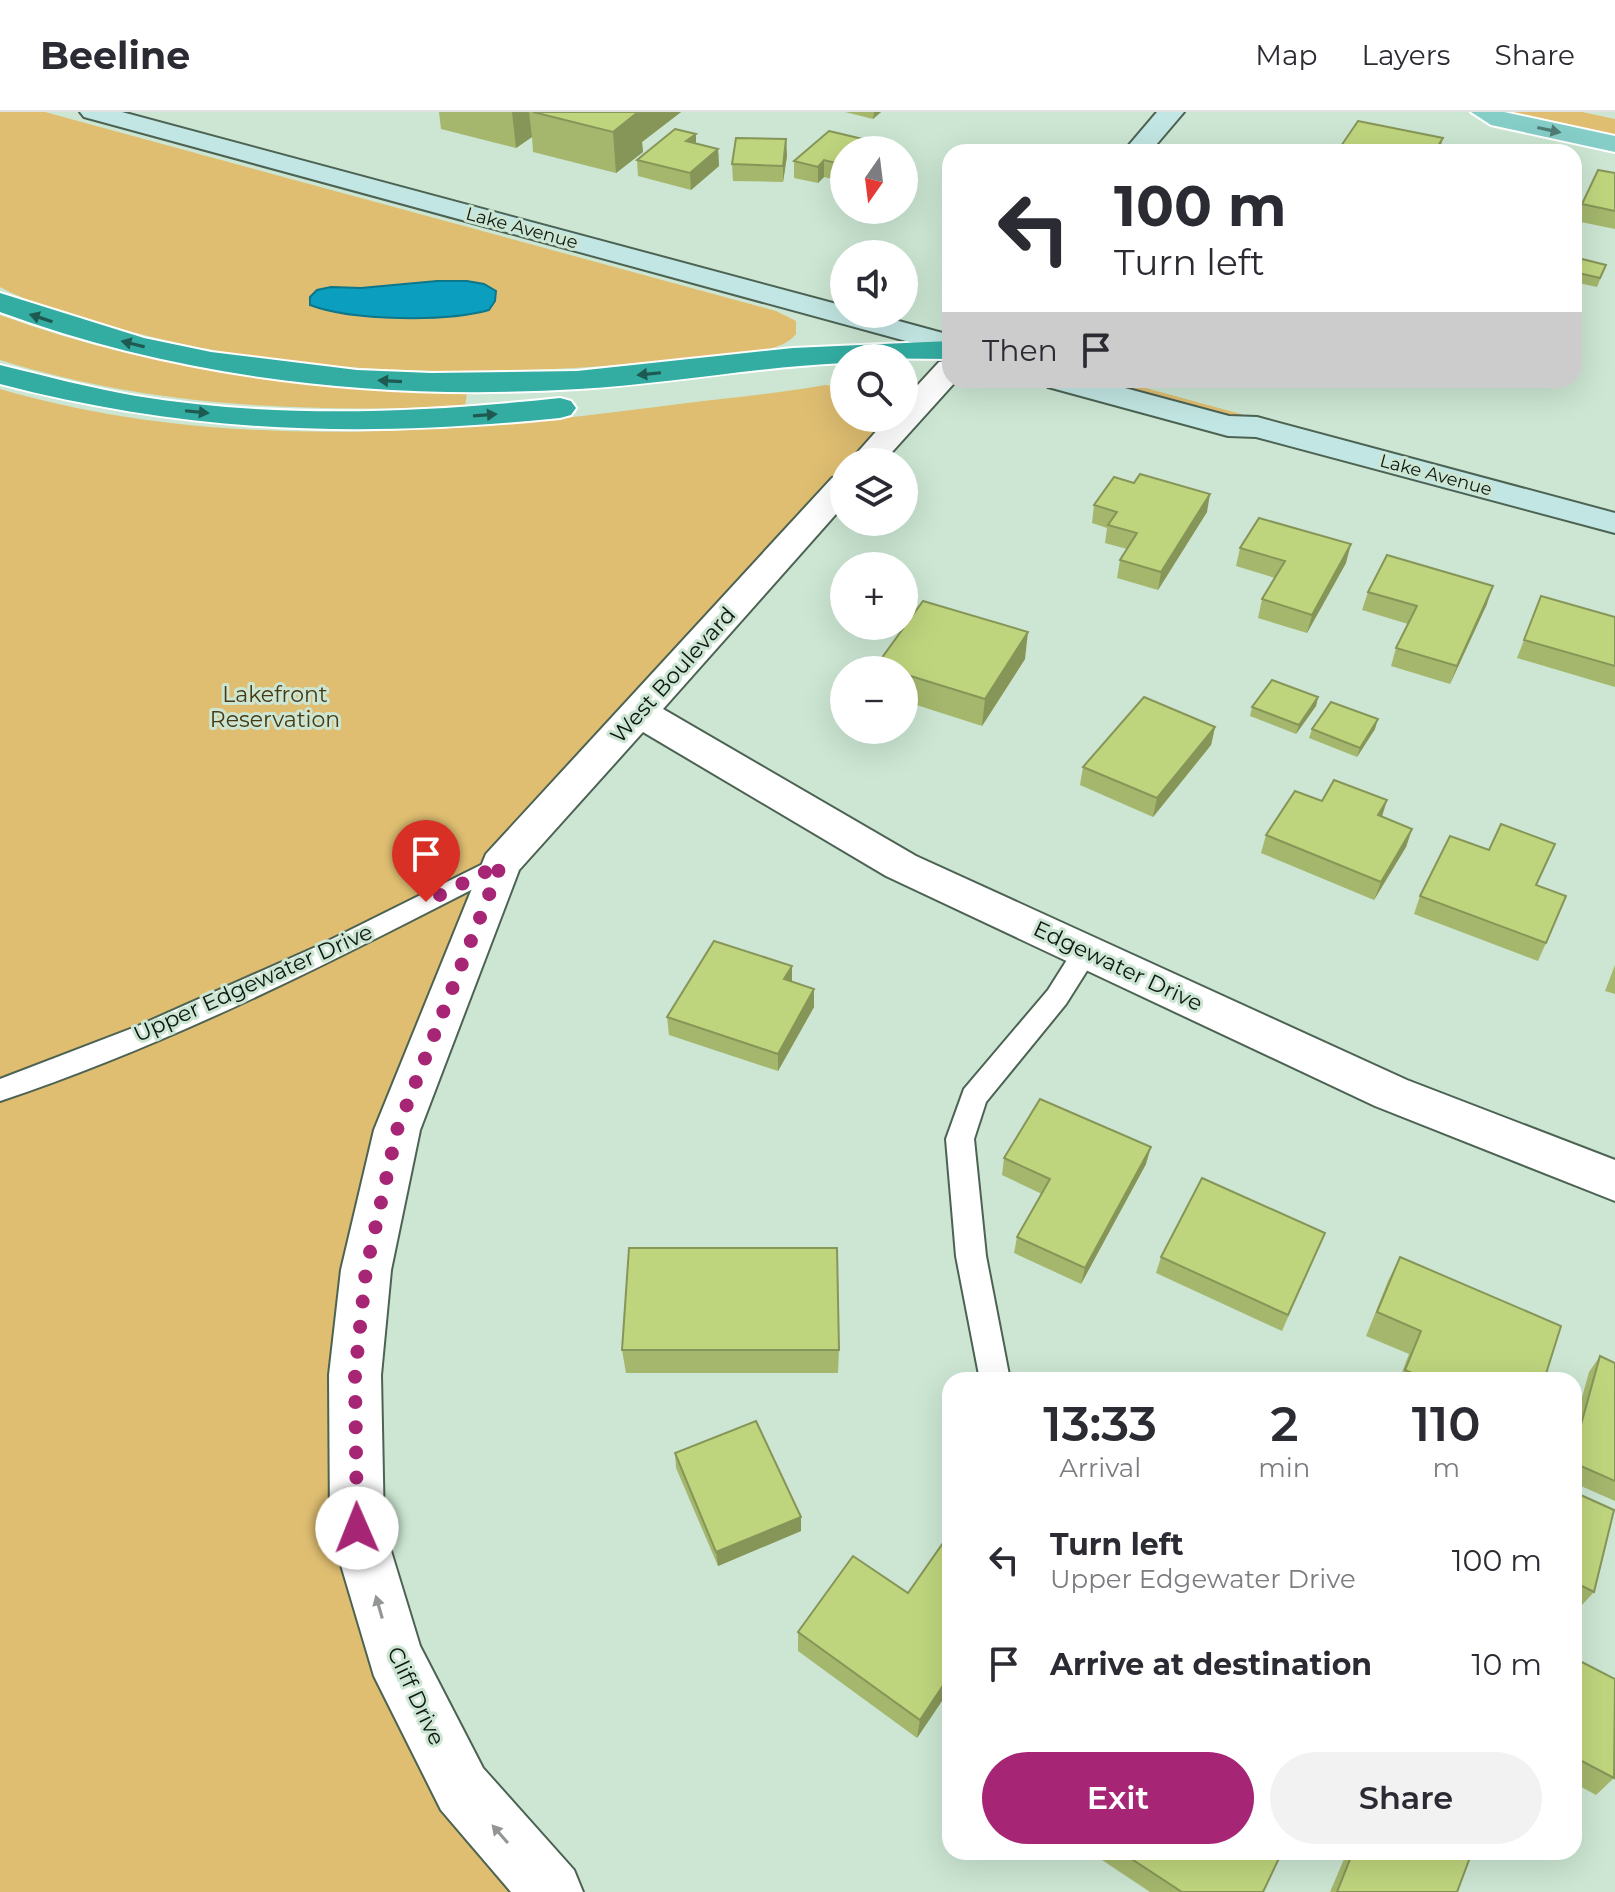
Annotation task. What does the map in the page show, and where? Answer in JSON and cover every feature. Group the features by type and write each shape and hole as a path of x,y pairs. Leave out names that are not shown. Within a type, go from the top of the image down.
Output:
{"highway":[{"path":"0,302 53,322 202,360 299,373 404,382 577,380 792,357 942,349"},
{"path":"918,357 942,351"},
{"path":"0,374 65,391 151,407 258,417 372,420 545,410 830,372"}],"main road":[{"path":"1484,112 1500,120 1615,144"},
{"path":"1582,112 1615,119"}],"street":[{"name":"Lake Avenue","path":"93,112 942,347"},
{"path":"1143,144 1171,112"},
{"path":"878,448 942,378"},
{"name":"Lake Avenue","path":"1088,388 1228,426 1257,427 1615,523"},
{"name":"Lake Avenue","path":"1145,388 1241,414 1257,427"},
{"name":"West Boulevard","path":"501,864 830,501"},
{"name":"Edgewater Drive","path":"640,713 901,866 1391,1093 1615,1181"},
{"name":"Cliff Drive","path":"501,864 397,1130 366,1270 355,1375 357,1528 394,1656 462,1789 552,1892"}],"lane":[{"name":"Upper Edgewater Drive","path":"0,1090 147,1033 327,953 501,864"},
{"path":"993,1372 971,1256 960,1139 974,1097 1057,997 1086,951"}],"green space":[{"path":"0,112 45,112 776,311 796,321 796,334 777,347 733,355 543,369 392,370 243,355 169,341 97,322 0,287"},
{"path":"1484,112 1582,112 1615,119 1615,144"},
{"path":"0,315 114,350 172,363 347,387 467,393 465,406 289,407 172,397 114,388 0,360"},
{"name":"Lakefront Reservation","path":"830,386 830,432 888,432 876,448 830,448 830,500 501,864 397,1130 355,1375 394,1656 552,1892 0,1892 0,389 80,409 162,422 326,432 492,425"},
{"path":"1093,388 1145,388 1241,414 1257,427"}],"water":[{"path":"437,281 484,284 496,291 495,301 489,310 425,318 374,317 310,305 310,297 317,290 331,287 361,288"}],"building":[{"path":"533,112 638,112 613,132"},
{"path":"1358,121 1443,138 1439,144 1342,144"},
{"path":"675,129 696,134 686,141 718,149 690,173 637,160"},
{"path":"829,131 850,136 830,136 830,162 824,160 818,167 794,161"},
{"path":"736,138 786,139 783,166 732,164"},
{"path":"1598,170 1615,173 1615,211 1582,204"},
{"path":"1582,259 1606,265 1600,278 1582,274"},
{"path":"1140,474 1210,494 1161,572 1120,560 1137,533 1108,525 1117,512 1094,505 1114,477 1134,483"},
{"path":"1259,518 1351,544 1312,615 1262,599 1285,561 1240,548"},
{"path":"1387,555 1493,586 1457,666 1396,648 1417,606 1368,592"},
{"path":"1541,596 1615,617 1615,666 1524,640"},
{"path":"923,601 1028,632 985,699 918,678 918,656 883,656 895,640 918,640 918,608"},
{"path":"1272,680 1318,697 1299,725 1252,707"},
{"path":"1144,697 1215,727 1157,798 1083,767"},
{"path":"1331,702 1378,719 1360,748 1312,729"},
{"path":"1334,780 1387,800 1378,815 1412,829 1381,882 1266,835 1295,791 1322,801"},
{"path":"1501,824 1555,844 1536,885 1566,896 1546,943 1420,896 1450,836 1489,850"},
{"path":"714,941 792,966 784,979 814,989 778,1054 667,1017"},
{"path":"1040,1099 1151,1147 1085,1268 1017,1237 1050,1179 1004,1158"},
{"path":"1202,1178 1325,1233 1288,1315 1161,1257"},
{"path":"629,1248 837,1248 839,1350 622,1350"},
{"path":"1400,1257 1561,1326 1547,1372 1409,1372 1405,1370 1421,1331 1377,1312"},
{"path":"1600,1356 1615,1363 1615,1481 1582,1467 1582,1421"},
{"path":"756,1421 801,1517 716,1552 675,1453"},
{"path":"1582,1496 1614,1510 1594,1592 1582,1586"},
{"path":"942,1544 942,1687 920,1720 798,1632 853,1556 908,1593"},
{"path":"1582,1662 1615,1679 1614,1778 1582,1761"},
{"path":"1133,1860 1278,1860 1263,1892 1182,1892"},
{"path":"1350,1860 1469,1860 1457,1892 1337,1892"}],"route":[{"path":"357,1528 355,1375 366,1270 397,1130 501,864 426,902"}]}
